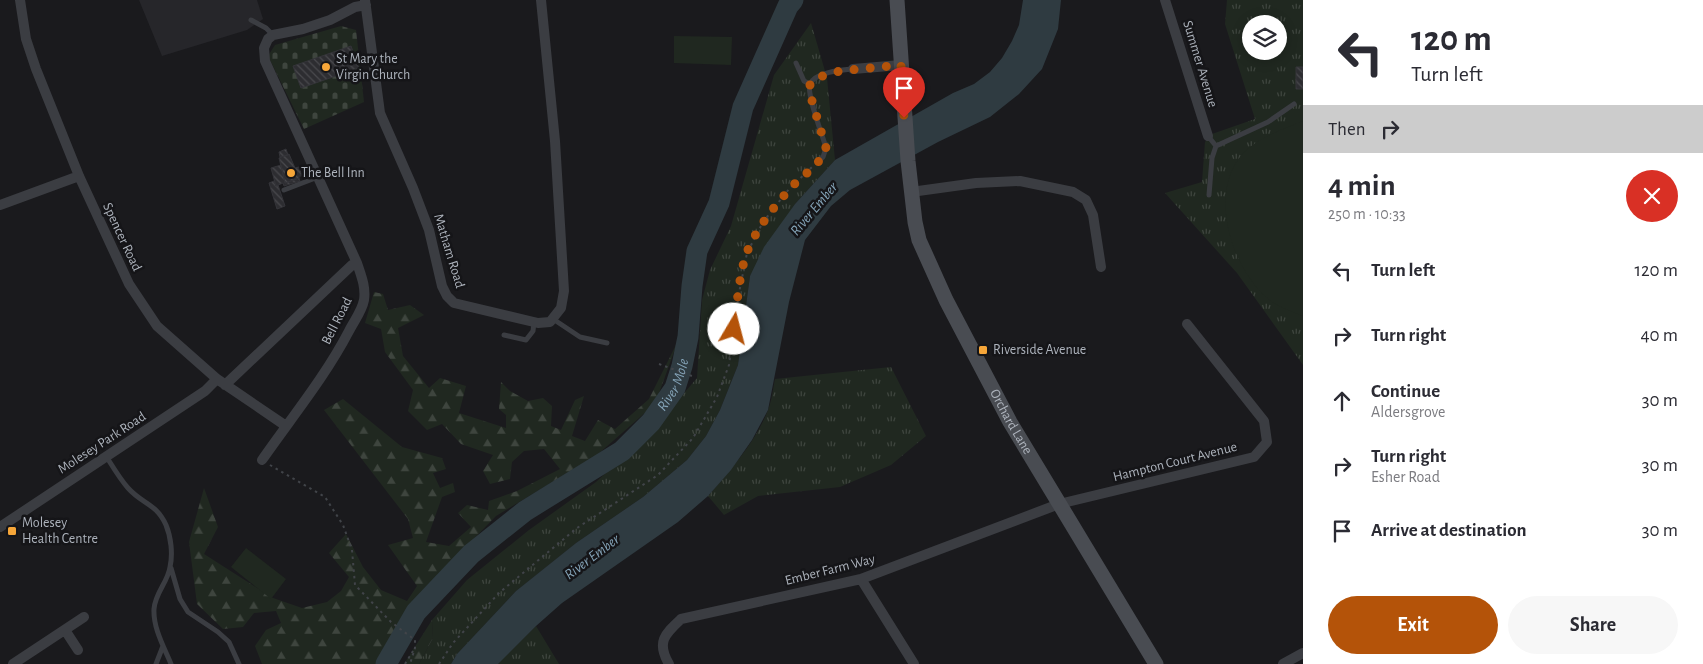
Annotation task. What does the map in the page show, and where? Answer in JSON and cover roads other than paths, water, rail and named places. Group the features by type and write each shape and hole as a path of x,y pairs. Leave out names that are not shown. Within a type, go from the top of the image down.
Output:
{"main road":[{"name":"Orchard Lane","path":"897,0 904,118 914,222 919,240 946,300 1010,422 1156,664"}],"street":[{"name":"Spencer Road","path":"20,0 26,39 33,61 79,176 129,284 158,326 221,382 286,426"},
{"path":"541,0 555,141 564,291 561,308 552,318"},
{"name":"Summer Avenue","path":"1165,0 1208,136"},
{"path":"273,35 303,29 330,20 366,3"},
{"name":"Matham Road","path":"366,3 380,114 413,188 429,230 442,286 447,296 454,303 534,322 550,322 552,318"},
{"name":"Bell Road","path":"262,460 310,396 330,364 361,309 364,289 356,263 319,176 264,56 265,43 273,35"},
{"path":"853,69 901,65"},
{"path":"0,205 79,176"},
{"path":"912,192 976,183 1020,181 1073,192 1086,200 1093,216 1100,267"},
{"name":"Molesey Park Road","path":"0,527 221,382 356,263"},
{"name":"Hampton Court Avenue","path":"1059,504 1254,458 1267,442 1264,421 1188,324"},
{"name":"Ember Farm Way","path":"669,664 662,648 666,634 681,619 861,579 1059,504"},
{"path":"861,579 914,664"},
{"path":"13,664 84,618"},
{"path":"65,630 78,650"},
{"path":"1283,664 1303,653"}],"lane":[{"path":"251,20 266,28 273,35"},
{"path":"796,63 804,81 810,84"},
{"path":"818,162 823,157 826,148 810,94 810,84 816,78 826,74 853,69"},
{"path":"1209,195 1212,158 1216,146 1268,122 1294,104"},
{"path":"1208,136 1216,146"},
{"path":"284,190 319,176"},
{"path":"552,318 580,338 607,343"},
{"path":"504,335 526,340 532,331 534,322"},
{"path":"106,456 128,488 139,498 151,504 161,514 167,528 171,546 170,567 180,599 188,612 229,642 239,664"},
{"path":"170,567 156,598 154,610 157,628 171,664"},
{"path":"156,664 163,645"}],"water":[{"name":"River Ember","path":"1023,0 1061,0 1058,29 1042,69 1019,94 990,117 938,142 850,190 831,206 805,240 789,302 768,410 752,440 731,470 708,496 678,522 562,603 498,664 451,664 457,654 516,591 576,543 643,497 687,460 706,436 720,410 738,365 750,276 764,247 795,204 835,160 953,93 974,84 990,72 1002,58 1012,41 1019,25"}],"waterway":[{"name":"River Mole","path":"386,664 416,612 471,554 525,511 622,451 651,422 675,388 688,337 697,251 719,203 743,107 788,6 793,0"}],"place":[{"name":"St Mary the Virgin Church","path":"326,67"},
{"name":"The Bell Inn","path":"291,173"},
{"name":"Riverside Avenue","path":"983,350"},
{"name":"Molesey Health Centre","path":"12,531"}]}
